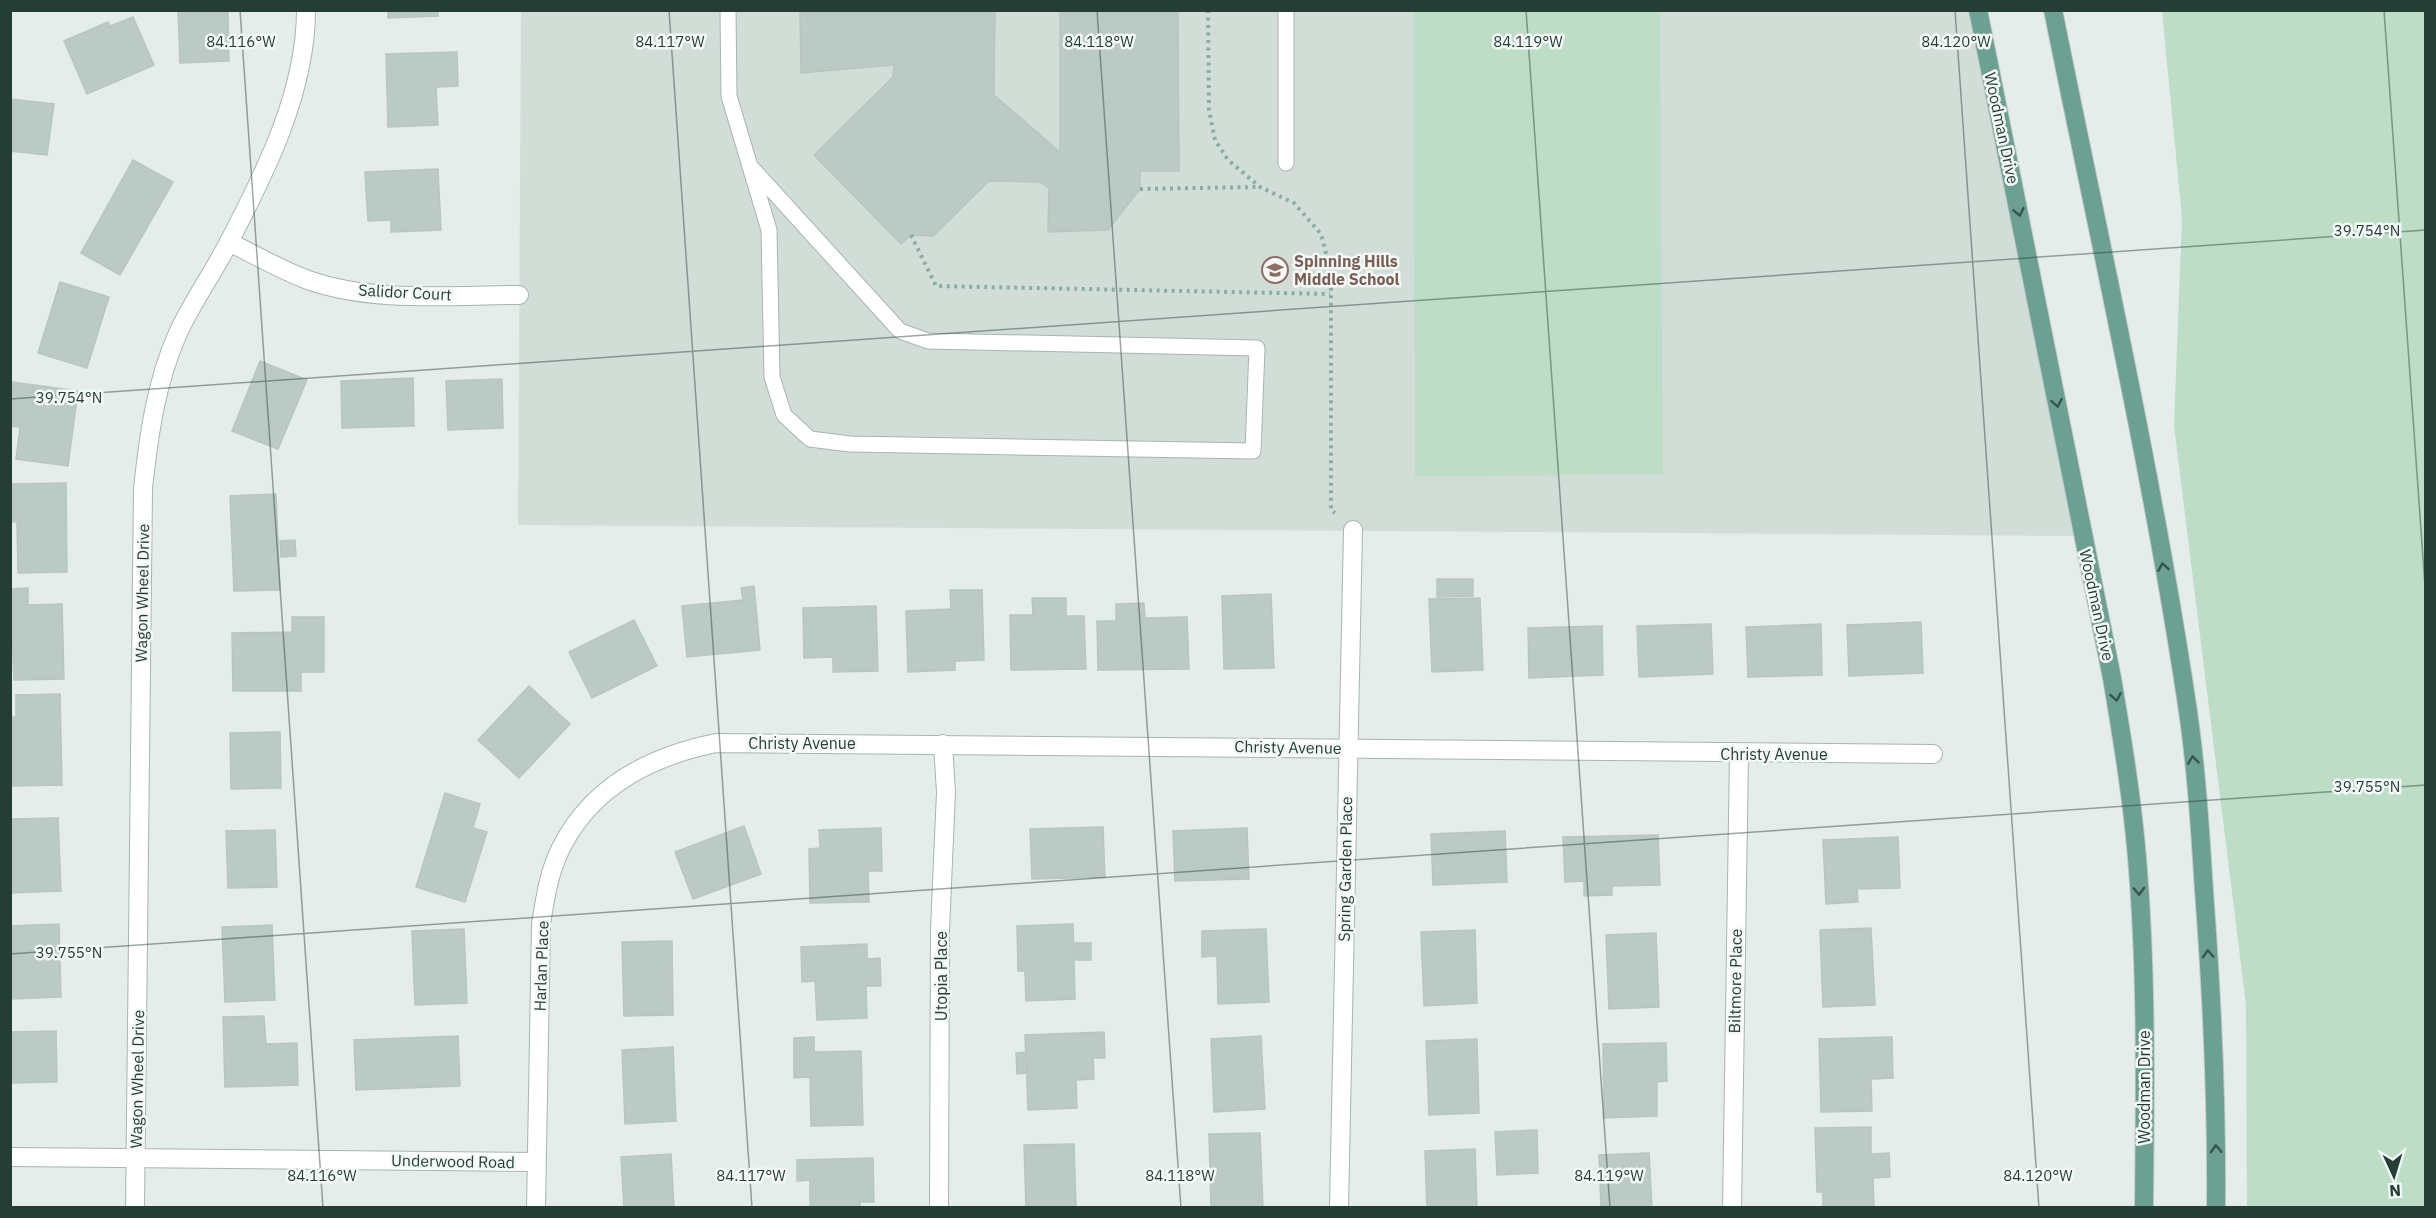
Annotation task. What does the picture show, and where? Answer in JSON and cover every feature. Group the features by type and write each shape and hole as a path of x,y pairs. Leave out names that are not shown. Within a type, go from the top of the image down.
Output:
{"main road":[{"name":"Woodman Drive","path":"1978,10 2112,678 2126,759 2137,858 2145,1054 2144,1208"},
{"path":"2054,10 2152,503 2186,700 2199,814 2207,923 2213,1049 2216,1208"}],"street":[{"name":"Wagon Wheel Drive","path":"135,1208 143,488 148,436 159,385 177,336 229,242 268,160 295,90 306,32 306,10"},
{"name":"Salidor Court","path":"229,242 309,280 349,289 393,294 519,295"},
{"name":"Spring Garden Place","path":"1339,1208 1353,530"},
{"name":"Christy Avenue","path":"646,764 680,750 716,743 1933,754"},
{"name":"Utopia Place","path":"939,1208 940,930 946,792 943,744"},
{"name":"Biltmore Place","path":"1732,1208 1739,754"},
{"name":"Harlan Place","path":"536,1208 541,924 548,885 561,848 582,817 618,782 646,764"},
{"name":"Underwood Road","path":"10,1157 536,1162"}],"lane":[{"path":"729,10 729,96 769,230 772,377 784,415 810,439 850,444 1253,451 1257,348 928,341 900,331 750,166"},
{"path":"1286,10 1286,163"}],"path":[{"path":"1209,10 1209,110 1215,140 1228,159 1260,187 1294,203 1321,234 1331,272 1331,510 1353,530"},
{"path":"1140,189 1260,187"},
{"path":"911,235 936,286 1330,294"}],"shaded area":[{"name":"Spinning Hills Middle School","path":"1978,10 2083,536 518,525 521,11"}],"green space":[{"path":"1413,11 1660,11 1663,475 1415,476"},
{"path":"2162,11 2425,11 2425,1207 2247,1207 2246,1005 2174,426 2182,218"}],"building":[{"path":"178,10 228,10 229,61 180,63"},
{"path":"388,10 438,10 438,16 388,18"},
{"path":"800,10 995,10 994,95 1060,152 1060,10 1178,10 1179,171 1140,171 1140,189 1108,230 1048,232 1049,188 1040,182 989,181 933,236 911,235 901,244 814,155 893,77 894,65 801,73"},
{"path":"133,17 154,65 87,94 64,41 108,22 110,26"},
{"path":"457,52 458,86 436,87 438,125 388,127 386,54"},
{"path":"10,99 54,104 47,155 10,151"},
{"path":"133,160 173,182 120,275 81,253"},
{"path":"438,169 441,230 391,232 391,220 368,221 365,172"},
{"path":"60,282 109,297 87,368 38,353"},
{"path":"260,361 307,380 278,449 232,431"},
{"path":"413,378 414,426 342,428 341,381"},
{"path":"502,379 503,428 448,430 446,381"},
{"path":"12,382 78,391 68,466 16,459 20,427 10,426"},
{"path":"66,483 67,572 18,573 17,522 10,521 10,484"},
{"path":"276,494 280,590 234,591 230,496"},
{"path":"295,540 296,556 281,557 280,541"},
{"path":"1437,579 1473,579 1473,596 1437,597"},
{"path":"754,586 760,650 687,657 682,606 743,600 741,588"},
{"path":"28,588 28,605 62,604 64,679 14,680 10,589"},
{"path":"950,590 982,590 984,660 955,661 955,670 908,672 906,611 951,609"},
{"path":"1271,594 1274,668 1224,669 1222,596"},
{"path":"1032,598 1066,598 1066,616 1084,616 1086,669 1011,670 1010,615 1033,615"},
{"path":"1480,598 1483,670 1432,672 1429,599"},
{"path":"1144,603 1145,618 1187,617 1189,669 1098,670 1097,621 1116,621 1116,604"},
{"path":"876,606 878,671 833,672 833,657 804,658 803,608"},
{"path":"292,617 324,617 324,672 301,672 301,691 233,691 232,633 292,632"},
{"path":"634,620 657,666 592,698 569,652"},
{"path":"1921,622 1923,673 1849,676 1847,625"},
{"path":"1711,624 1713,674 1639,677 1637,626"},
{"path":"1821,624 1822,675 1748,677 1746,627"},
{"path":"1602,626 1603,675 1529,678 1528,628"},
{"path":"529,686 570,724 519,778 478,740"},
{"path":"60,694 62,785 11,786 10,717 16,717 16,695"},
{"path":"280,732 281,788 231,789 230,733"},
{"path":"445,793 480,804 473,828 487,832 465,902 416,887"},
{"path":"58,818 61,891 10,893 10,819"},
{"path":"744,826 761,874 693,899 675,852"},
{"path":"1103,827 1105,877 1032,879 1030,829"},
{"path":"881,828 882,871 868,871 869,902 810,903 809,849 820,848 819,830"},
{"path":"1247,828 1249,879 1175,881 1173,831"},
{"path":"275,830 277,887 228,888 226,831"},
{"path":"1505,831 1507,882 1433,885 1431,834"},
{"path":"1658,835 1660,885 1612,886 1612,895 1584,896 1584,881 1565,882 1563,837"},
{"path":"1898,837 1900,888 1857,889 1858,902 1826,904 1823,840"},
{"path":"59,924 61,997 10,999 10,926"},
{"path":"1073,924 1075,999 1026,1001 1025,971 1018,971 1017,926"},
{"path":"272,925 275,1000 225,1002 222,927"},
{"path":"1871,928 1875,1005 1823,1007 1820,930"},
{"path":"464,929 467,1003 415,1005 412,931"},
{"path":"1266,929 1269,1002 1218,1004 1217,956 1202,957 1202,931"},
{"path":"1475,930 1477,1003 1424,1006 1421,932"},
{"path":"1656,933 1659,1007 1609,1009 1606,935"},
{"path":"672,941 673,1015 624,1016 622,942"},
{"path":"1075,943 1091,943 1091,960 1075,960"},
{"path":"867,944 867,959 880,958 881,986 866,986 867,1018 817,1020 815,981 802,982 801,947"},
{"path":"264,1016 266,1044 297,1043 298,1085 225,1087 223,1017"},
{"path":"56,1031 57,1082 10,1083 10,1032"},
{"path":"1104,1032 1105,1058 1093,1058 1094,1079 1076,1080 1077,1108 1028,1110 1025,1035"},
{"path":"458,1036 460,1086 356,1090 354,1040"},
{"path":"1261,1036 1265,1109 1214,1112 1211,1039"},
{"path":"814,1037 814,1052 861,1051 863,1125 811,1126 810,1077 794,1078 794,1038"},
{"path":"1892,1037 1893,1078 1871,1079 1872,1111 1821,1112 1819,1039"},
{"path":"1477,1039 1479,1113 1429,1115 1426,1041"},
{"path":"1666,1043 1667,1081 1657,1082 1657,1116 1604,1118 1603,1044"},
{"path":"673,1047 676,1121 625,1124 622,1050"},
{"path":"1026,1052 1027,1073 1017,1074 1016,1053"},
{"path":"1871,1127 1871,1154 1889,1153 1890,1177 1873,1178 1874,1208 1823,1208 1823,1192 1817,1192 1815,1128"},
{"path":"1537,1130 1538,1173 1497,1175 1495,1132"},
{"path":"1260,1133 1263,1208 1211,1208 1209,1134"},
{"path":"1074,1144 1076,1208 1026,1208 1024,1145"},
{"path":"1475,1149 1477,1208 1427,1208 1425,1151"},
{"path":"1649,1153 1652,1208 1601,1208 1599,1155"},
{"path":"671,1154 674,1208 624,1208 621,1157"},
{"path":"873,1158 874,1202 860,1202 860,1208 810,1208 810,1180 797,1181 797,1160"}],"place":[{"name":"Spinning Hills Middle School","path":"1275,270"}]}
